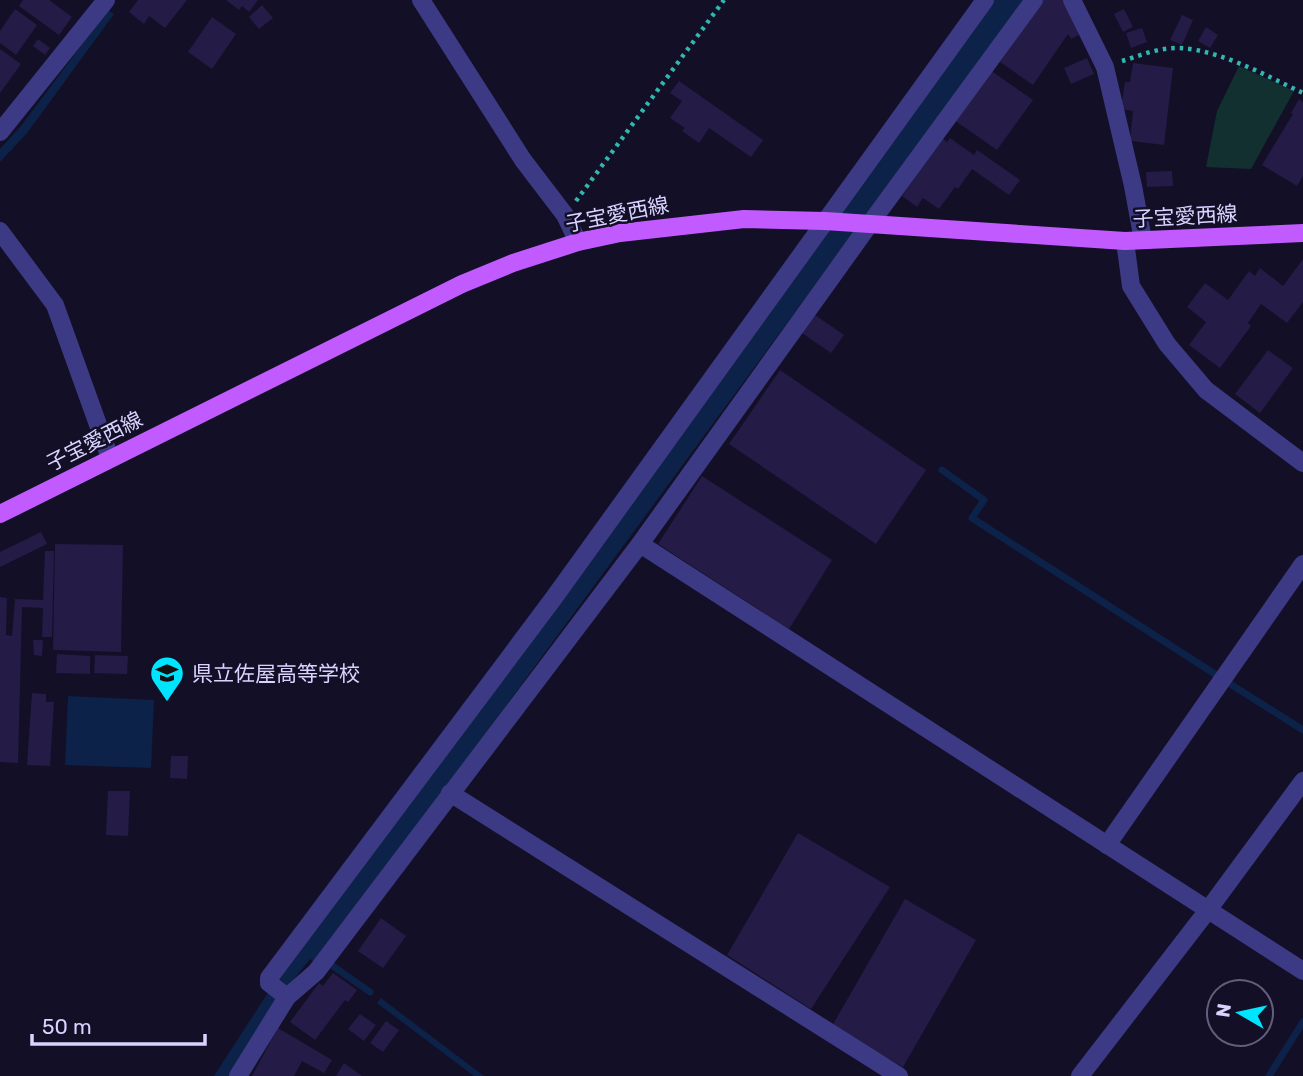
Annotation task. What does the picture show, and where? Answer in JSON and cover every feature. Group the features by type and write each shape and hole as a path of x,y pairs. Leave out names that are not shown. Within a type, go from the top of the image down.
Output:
{"main road":[{"name":"子宝愛西線","path":"0,514 462,284 513,263 578,242 620,233 744,219 826,221 1134,241 1303,233"}],"street":[{"path":"0,132 106,0"},
{"path":"421,0 523,160 565,215 578,242"},
{"path":"281,992 269,978 553,599 985,0"},
{"path":"238,1076 281,992 316,972 640,544 866,225 1034,0"},
{"path":"1072,0 1104,67 1133,186 1131,286 1167,344 1206,390 1303,463"},
{"path":"0,231 55,305 110,458"},
{"path":"640,544 1303,971"},
{"path":"1107,845 1303,564"},
{"path":"1080,1076 1303,781"},
{"path":"450,793 899,1076"}],"path":[{"path":"565,215 724,0"},
{"path":"1104,67 1166,49 1187,50 1228,58 1303,93"}],"green space":[{"path":"1239,66 1294,91 1251,169 1206,167 1217,111"}],"water":[{"path":"994,0 1024,0 334,940 316,963 310,959 278,999 230,1076 214,1076 269,991"},
{"path":"108,10 114,14 27,133 0,162 0,149 21,126"},
{"path":"68,696 154,700 151,768 65,765"},
{"path":"381,998 484,1076 474,1076 377,1003"}],"building":[{"path":"23,0 49,0 72,17 59,35 19,6"},
{"path":"138,0 187,0 165,28 149,16 144,24 129,12"},
{"path":"226,0 258,0 249,12 242,6 239,10"},
{"path":"1043,0 1063,0 1079,35 1071,39 1068,34 1033,85 1000,62"},
{"path":"262,5 273,18 259,29 249,17"},
{"path":"15,9 37,25 16,55 0,43 0,31"},
{"path":"1124,9 1133,27 1123,32 1114,14"},
{"path":"1182,15 1193,20 1182,45 1170,40"},
{"path":"212,17 236,34 212,69 188,52"},
{"path":"1206,27 1218,35 1210,48 1198,41"},
{"path":"1142,28 1147,42 1131,48 1126,33"},
{"path":"38,39 50,48 45,55 33,46"},
{"path":"0,49 21,64 0,93"},
{"path":"1087,58 1094,74 1071,84 1064,68"},
{"path":"1133,63 1173,68 1164,145 1130,141 1133,111 1121,109 1125,82 1130,82"},
{"path":"990,70 1033,100 997,150 954,120"},
{"path":"679,81 763,140 751,157 709,128 699,143 682,131 685,128 670,118 682,101 670,93"},
{"path":"1299,99 1303,102 1303,176 1297,186 1262,165 1293,114 1291,113"},
{"path":"942,138 947,142 950,138 974,155 977,150 1020,180 1009,195 972,169 939,209 923,198 917,207 902,196"},
{"path":"1172,171 1173,186 1147,187 1146,172"},
{"path":"1303,259 1303,302 1287,323 1261,304 1248,323 1251,326 1220,368 1189,345 1206,322 1187,307 1205,283 1228,300 1249,271 1255,276 1260,268 1283,286"},
{"path":"815,315 844,335 831,353 802,333"},
{"path":"1268,350 1293,368 1260,413 1235,394"},
{"path":"780,370 926,470 876,544 729,444"},
{"path":"702,476 832,560 789,629 658,544"},
{"path":"41,532 47,544 0,567 0,552"},
{"path":"55,544 123,545 121,652 53,650"},
{"path":"45,551 54,551 52,637 42,637 43,608 22,607 18,763 0,762 0,597 7,598 6,635 12,636 15,599 43,600"},
{"path":"33,640 43,640 42,656 34,655"},
{"path":"57,654 90,656 90,674 56,673"},
{"path":"95,655 128,656 127,674 94,673"},
{"path":"32,693 46,694 46,702 54,702 50,766 27,765"},
{"path":"171,756 188,756 187,779 170,778"},
{"path":"108,791 130,791 128,836 106,835"},
{"path":"798,833 890,887 811,1009 727,955"},
{"path":"905,899 976,940 903,1067 832,1026"},
{"path":"381,918 406,936 383,968 358,951"},
{"path":"333,973 357,990 348,1002 345,1000 315,1040 290,1022 319,983 323,986"},
{"path":"360,1014 376,1025 364,1041 348,1029"},
{"path":"386,1021 399,1030 383,1052 370,1043"},
{"path":"278,1028 332,1060 324,1073 302,1061 294,1076 252,1076"},
{"path":"344,1063 362,1076 336,1076"}],"waterway":[{"path":"942,470 984,500 972,518 1218,676"},
{"path":"1227,682 1303,730"},
{"path":"330,964 370,992"},
{"path":"1269,1076 1303,1022"}],"place":[{"name":"県立佐屋高等学校","path":"167,703"}]}
